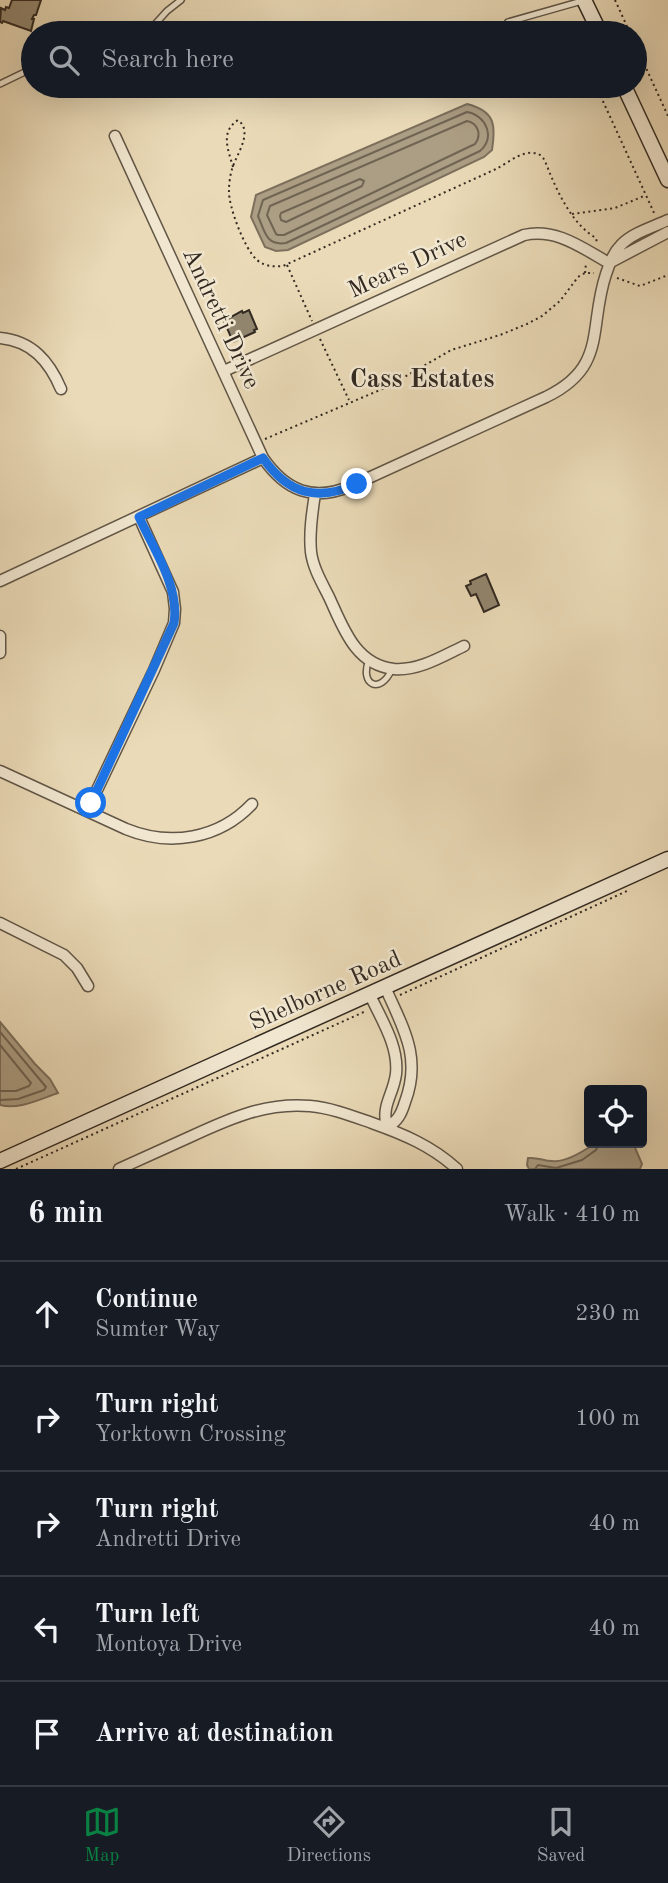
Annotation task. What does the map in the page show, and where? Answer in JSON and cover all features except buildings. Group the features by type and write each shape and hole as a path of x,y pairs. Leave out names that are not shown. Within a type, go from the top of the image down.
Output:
{"street":[{"path":"585,0 595,21"},
{"path":"630,98 668,180"},
{"name":"Andretti Drive","path":"115,136 263,458 285,482 315,494"},
{"path":"464,646 420,666 392,669 369,660 354,647 314,564 310,539 315,494 335,492 351,486 567,385 582,370 589,357 609,263 622,244 665,226"},
{"name":"Mears Drive","path":"224,371 524,235 542,233 557,236 609,263"},
{"path":"0,338 20,342 38,354 51,368 61,389"},
{"path":"0,581 263,458"},
{"path":"87,811 174,623 176,609 173,592 139,517"},
{"path":"0,636 0,653"},
{"path":"0,771 136,833 157,837 183,838 209,833 241,817 252,804"},
{"name":"Shelborne Road","path":"0,1161 388,993 668,859"},
{"path":"0,923 64,955 77,968 88,986"},
{"path":"387,1128 398,1120 409,1093 412,1072 411,1047 388,993"},
{"path":"372,1000 390,1038 396,1061 396,1074 383,1114 387,1128"},
{"path":"118,1169 241,1114 274,1106 295,1105 325,1108 387,1128 432,1150 457,1169"}],"lane":[{"path":"158,21 181,0"},
{"path":"512,21 585,0"},
{"path":"0,85 21,74"},
{"path":"369,660 365,672 374,684 383,683 392,669"}],"path":[{"path":"615,0 625,21"},
{"path":"647,70 668,116"},
{"path":"602,98 646,195 665,226"},
{"path":"233,167 226,136 238,120 243,124 244,135 233,167 229,193 243,236 256,258 273,267 282,266 528,153 537,153 542,156 571,214 581,228 597,240 585,273"},
{"path":"571,214 615,208 646,195"},
{"path":"257,443 387,387 451,350 527,324 554,306 569,290 574,280 585,273 606,275 640,286 668,275"},
{"path":"388,993 632,888"},
{"path":"16,1169 372,1000"}],"water":[{"path":"467,104 483,111 492,120 492,150 484,157 288,250 276,251 265,247 251,217 256,195"},
{"path":"0,1022 50,1079 58,1093 22,1105 0,1105"},
{"path":"587,1148 635,1148 642,1164 640,1169 529,1169 527,1165 528,1158 557,1161"}],"district":[{"name":"Cass Estates","path":"422,378"}],"route":[{"path":"91,803 174,623 176,609 173,592 139,517 263,458 290,486 307,492 335,492 357,484"}]}
